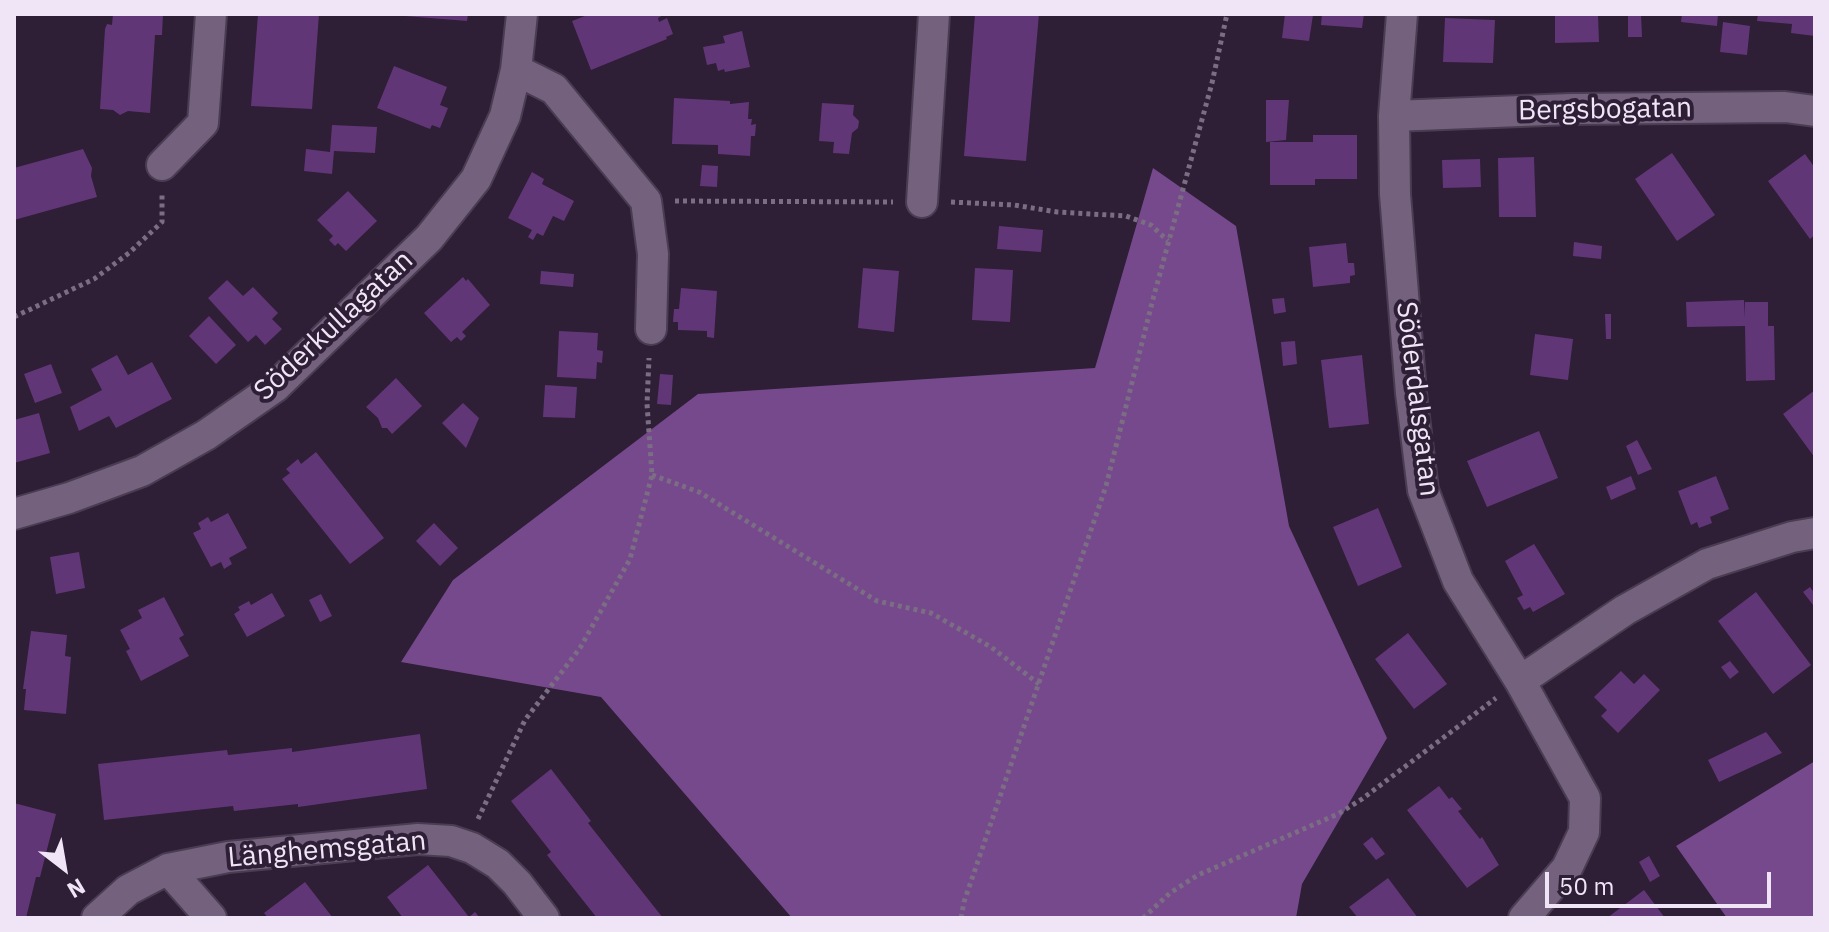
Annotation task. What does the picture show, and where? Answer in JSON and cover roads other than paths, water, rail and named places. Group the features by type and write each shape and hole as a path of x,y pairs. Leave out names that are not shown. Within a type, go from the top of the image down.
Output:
{"street":[{"path":"162,165 203,123 211,14"},
{"name":"Söderkullagatan","path":"14,514 142,471 206,435 275,387 429,238 476,179 505,116 516,70 522,14"},
{"path":"922,202 934,14"},
{"name":"Söderdalsgatan","path":"1402,14 1394,116 1396,209 1411,393 1423,490 1458,581 1520,681 1585,798 1584,832 1567,868 1524,918"},
{"path":"516,70 554,89 646,201 653,254 651,329"},
{"name":"Bergsbogatan","path":"1394,116 1586,109 1785,107 1815,111"},
{"path":"1520,681 1625,610 1707,564 1792,537 1815,533"},
{"name":"Länghemsgatan","path":"97,918 128,890 168,869 228,857 418,839 451,841 472,848 498,864 544,918"},
{"path":"168,869 211,918"}]}
